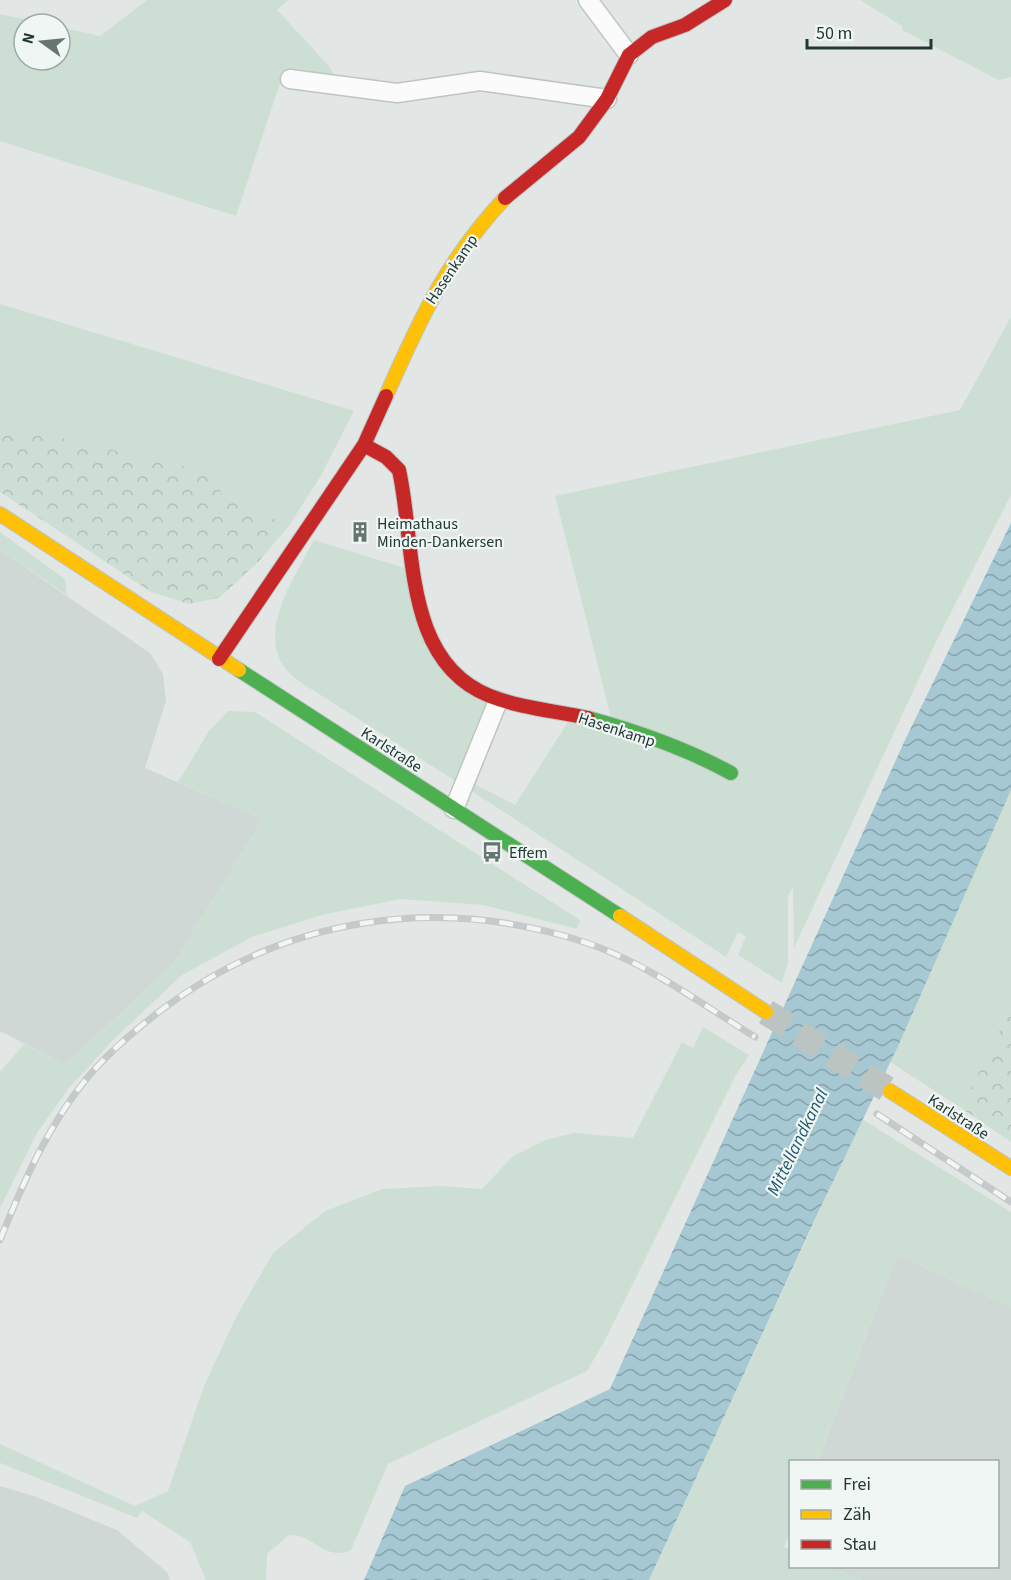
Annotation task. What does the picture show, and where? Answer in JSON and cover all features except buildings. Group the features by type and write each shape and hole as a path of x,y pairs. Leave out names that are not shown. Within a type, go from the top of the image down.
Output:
{"street":[{"path":"588,0 629,55"},
{"name":"Hasenkamp","path":"219,658 364,445 422,314 460,250 504,199 579,137 607,99 629,55 652,37 685,25 725,0"},
{"path":"290,79 397,93 480,81 607,99"},
{"name":"Hasenkamp","path":"364,445 387,458 399,470 417,593 425,623 438,652 455,674 469,686 498,701 591,719 713,764 731,773"},
{"name":"Karlstraße","path":"0,514 766,1012"},
{"path":"454,809 498,701"},
{"name":"Karlstraße","path":"890,1091 1011,1168"}],"shaded area":[{"path":"0,550 150,653 163,674 166,701 145,768 263,819 174,963 65,1065 0,1031"},
{"path":"897,1255 1011,1307 1011,1580 861,1580 832,1568 999,1568 999,1460 818,1460"},
{"path":"0,1486 34,1496 117,1530 167,1572 170,1580 0,1580"}],"green space":[{"path":"147,0 288,0 277,10 329,66 341,88 281,80 236,216 0,141 0,14 12,17 12,72 72,72 72,30 100,36"},
{"path":"860,0 1011,0 1011,77 999,80 987,74 902,30 902,26"},
{"path":"0,304 354,411 320,477 289,526 222,495 10,426 0,416"},
{"path":"1011,317 1011,495 936,642 794,948 793,886 788,897 788,964 782,983 738,955 746,936 738,932 726,957 467,788 469,781 515,805 575,711 611,718 555,496 960,410"},
{"path":"0,416 10,426 211,473 222,495 289,526 259,561 219,598 189,604 151,592 0,492"},
{"path":"0,532 65,579 67,595 0,550"},
{"path":"314,540 408,569 419,621 487,702 457,782 308,687 283,666 276,647 275,631 278,615 291,583"},
{"path":"228,711 255,712 580,920 577,929 484,905 400,899 322,915 252,937 182,975 111,1042 69,1088 37,1133 0,1208 0,1072 24,1044 65,1065 174,963 263,819 178,782 209,731"},
{"path":"1011,790 1011,1008 961,1108 890,1062"},
{"path":"1011,1008 1011,1142 961,1108"},
{"path":"703,1027 749,1055 736,1075 605,1340 587,1371 388,1464 351,1550 334,1553 306,1539 289,1535 267,1554 266,1580 206,1580 190,1542 142,1511 137,1518 0,1463 0,1444 135,1506 168,1491 204,1386 236,1317 273,1253 325,1211 383,1189 439,1186 482,1189 513,1156 545,1140 574,1133 633,1138 682,1042 693,1048"},
{"path":"862,1119 1011,1212 1011,1307 897,1255 817,1460 789,1460 789,1534 784,1547 789,1550 789,1568 832,1568 861,1580 649,1580"}],"water":[{"name":"Mittellandkanal","path":"1011,523 1011,790 899,1044 816,1217 649,1580 364,1580 405,1486 610,1389 905,740"}],"tunnel":[{"path":"766,1012 890,1091"}],"railway":[{"path":"0,1240 27,1176 49,1135 74,1095 104,1059 160,1011 208,979 258,954 310,935 363,923 418,918 473,919 528,927 584,942 629,960 672,984 755,1037"},
{"path":"877,1114 1011,1202"}],"traffic: fast":[{"path":"239,670 620,916"},
{"path":"588,718 661,741 731,773"}],"traffic: slow":[{"path":"386,396 423,316 450,268 484,221 505,198"},
{"path":"0,514 239,670"},
{"path":"620,916 766,1012"},
{"path":"890,1091 1011,1168"}],"traffic: jam":[{"path":"505,198 579,137 607,99 629,55 652,37 685,25 725,0"},
{"path":"219,659 364,445 386,396"},
{"path":"364,445 386,457 399,470 418,598 427,629 441,657 462,679 490,696 526,706 588,718"}],"place":[{"name":"Heimathaus Minden-Dankersen","path":"360,532"},
{"name":"Effem","path":"492,852"}]}
